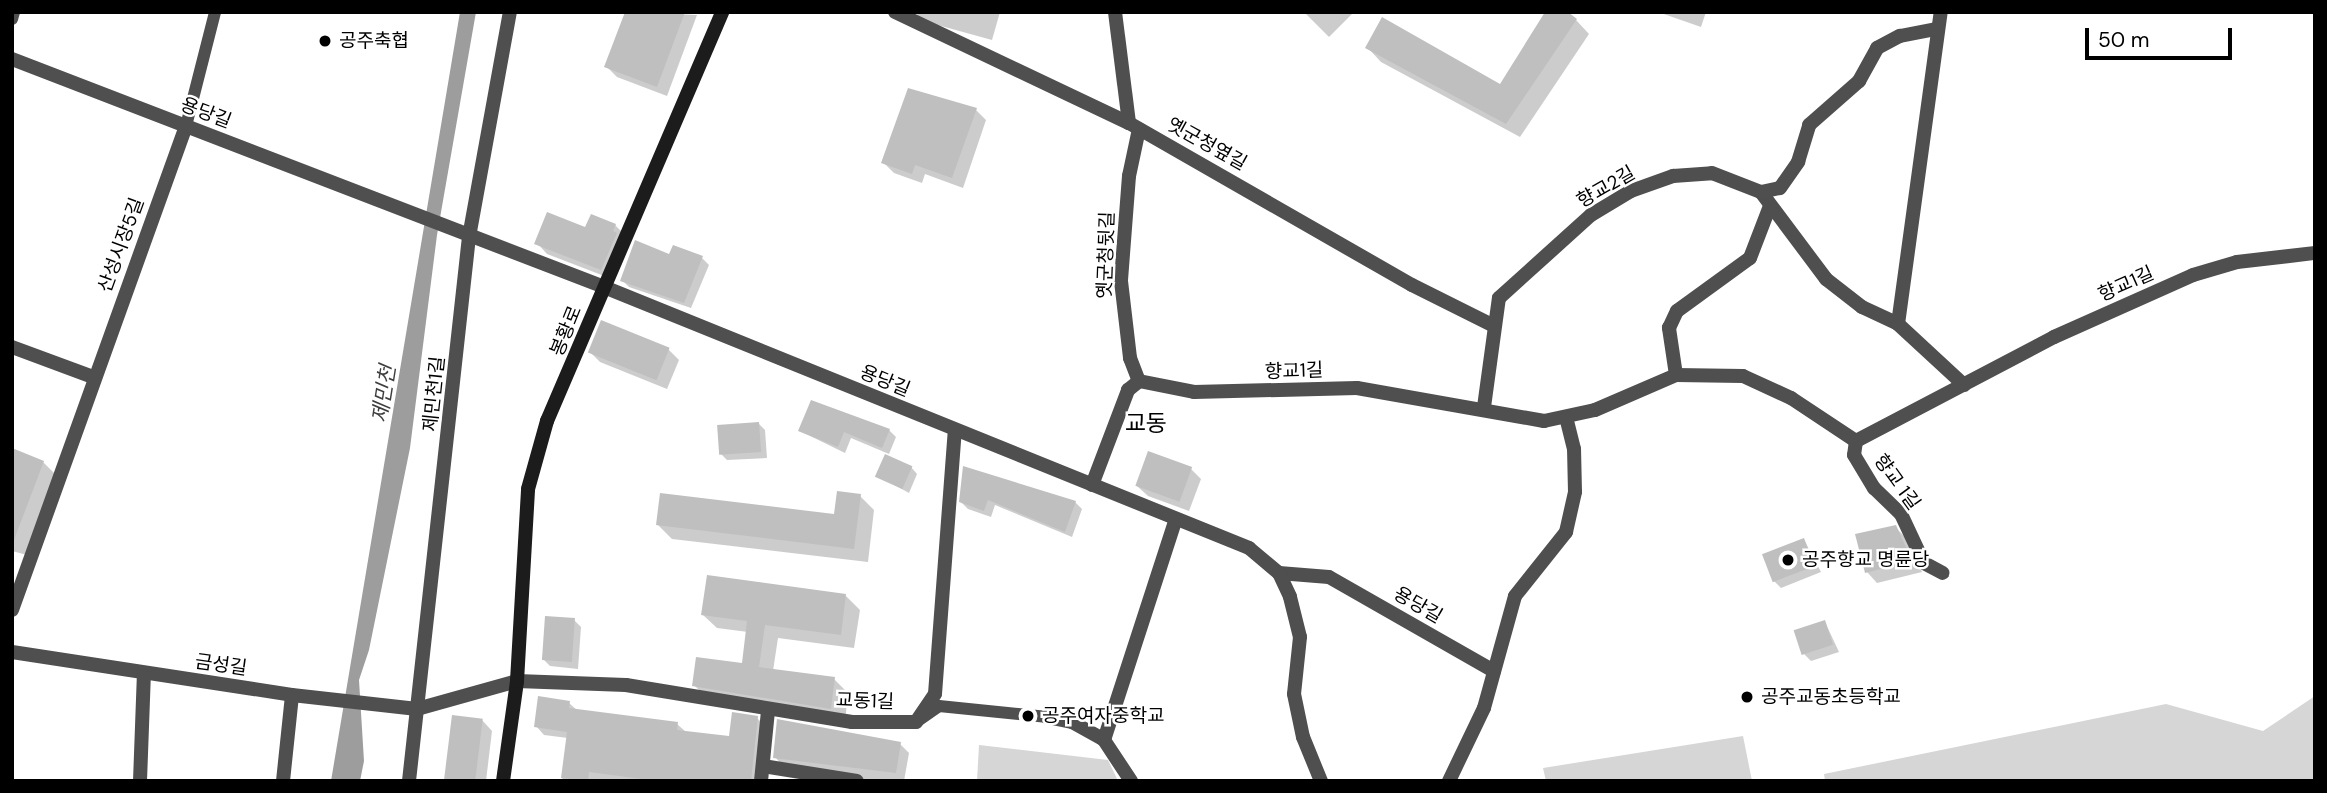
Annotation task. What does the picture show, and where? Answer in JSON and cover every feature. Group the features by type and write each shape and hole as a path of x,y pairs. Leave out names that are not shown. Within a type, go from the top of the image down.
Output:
{"main road":[{"name":"봉황로","path":"503,781 517,681 528,489 547,421 722,12"}],"street":[{"path":"12,19 14,12"},
{"path":"186,126 215,12"},
{"name":"제민천1길","path":"409,781 469,237 510,12"},
{"name":"옛군청옆길","path":"895,12 1134,126 1412,285 1492,325"},
{"name":"옛군청뒷길","path":"1115,12 1134,126 1121,281 1130,358 1139,381"},
{"path":"1898,324 1941,12"},
{"path":"1937,29 1900,36 1877,48 1859,81 1809,125 1798,162 1780,188 1761,192 1826,279 1862,307 1898,324 1964,385"},
{"name":"용당길","path":"12,59 604,287 1249,548 1279,573 1329,577 1494,671"},
{"name":"산성시장5길","path":"12,610 93,377 186,126"},
{"name":"향교2길","path":"1484,407 1492,325 1499,298 1591,215 1631,191 1673,176 1712,173 1761,192"},
{"path":"1676,375 1669,328 1678,310 1750,258 1770,206"},
{"name":"향교1길","path":"1139,381 1194,392 1357,388 1484,407 1544,421 1566,418 1676,375 1743,376 1791,398 1856,441 2054,337 2193,275 2237,261 2315,253"},
{"path":"12,347 93,377"},
{"path":"1092,485 1128,390 1139,381"},
{"path":"1448,781 1484,708 1515,596 1566,532 1575,492 1574,449 1566,418"},
{"name":"교동1길","path":"517,681 626,685 768,711 852,722 916,722 935,694 955,430"},
{"name":"향교 1길","path":"1856,441 1854,455 1874,488 1901,514 1924,563 1943,573"},
{"path":"1104,740 1176,519"},
{"path":"1279,573 1300,637 1294,694 1303,737 1321,781"},
{"name":"금성길","path":"12,652 292,695 417,709"},
{"path":"140,781 144,673"},
{"path":"417,709 517,681"},
{"path":"283,781 292,695"},
{"path":"916,722 939,706 1072,722 1104,740 1131,781"},
{"path":"768,711 762,773 857,781"}],"shaded area":[{"name":"제민천","path":"460,12 476,12 437,235 410,448 369,650 359,680 364,761 360,781 331,781"},
{"path":"2315,696 2315,781 1825,781 1824,774 2166,704 2263,731"},
{"path":"1743,736 1752,781 1546,781 1543,768"},
{"path":"979,745 1108,760 1118,781 977,781"}],"building":[{"path":"625,12 685,12 657,87 604,67"},
{"path":"1545,12 1568,12 1577,19 1506,124 1365,48 1382,17 1500,84"},
{"path":"908,88 977,108 952,178 915,165 912,174 881,163"},
{"path":"547,212 585,227 591,214 616,224 613,231 617,233 601,270 534,244"},
{"path":"635,240 669,254 673,245 703,256 684,303 620,281"},
{"path":"601,320 670,348 657,380 588,352"},
{"path":"811,400 890,429 882,448 844,432 838,447 798,431"},
{"path":"759,422 761,452 719,455 717,425"},
{"path":"12,448 44,461 14,540 12,540"},
{"path":"1148,451 1192,467 1180,502 1135,486"},
{"path":"885,454 912,466 902,489 875,477"},
{"path":"963,466 1076,501 1065,532 988,500 984,511 959,502"},
{"path":"837,491 861,494 854,549 656,525 660,493 834,514"},
{"path":"1896,525 1912,561 1865,573 1855,534"},
{"name":"공주향교 명륜당","path":"1804,538 1815,566 1773,582 1762,554"},
{"path":"707,575 846,594 841,635 765,625 759,667 835,677 831,709 692,686 696,657 742,663 747,621 701,615"},
{"path":"545,616 575,618 572,662 542,660"},
{"path":"1825,620 1833,645 1802,655 1794,630"},
{"path":"538,696 570,701 569,708 678,722 677,730 729,736 732,712 758,716 751,781 657,781 589,772 588,781 561,778 567,732 534,727"},
{"path":"452,715 483,719 475,781 444,781"},
{"path":"777,719 901,742 896,773 773,758"}],"place":[{"name":"공주축협","path":"325,41"},
{"name":"공주향교 명륜당","path":"1788,560"},
{"name":"공주교동초등학교","path":"1747,697"},
{"name":"공주여자중학교","path":"1028,716"}],"district":[{"name":"교동","path":"1146,423"}]}
